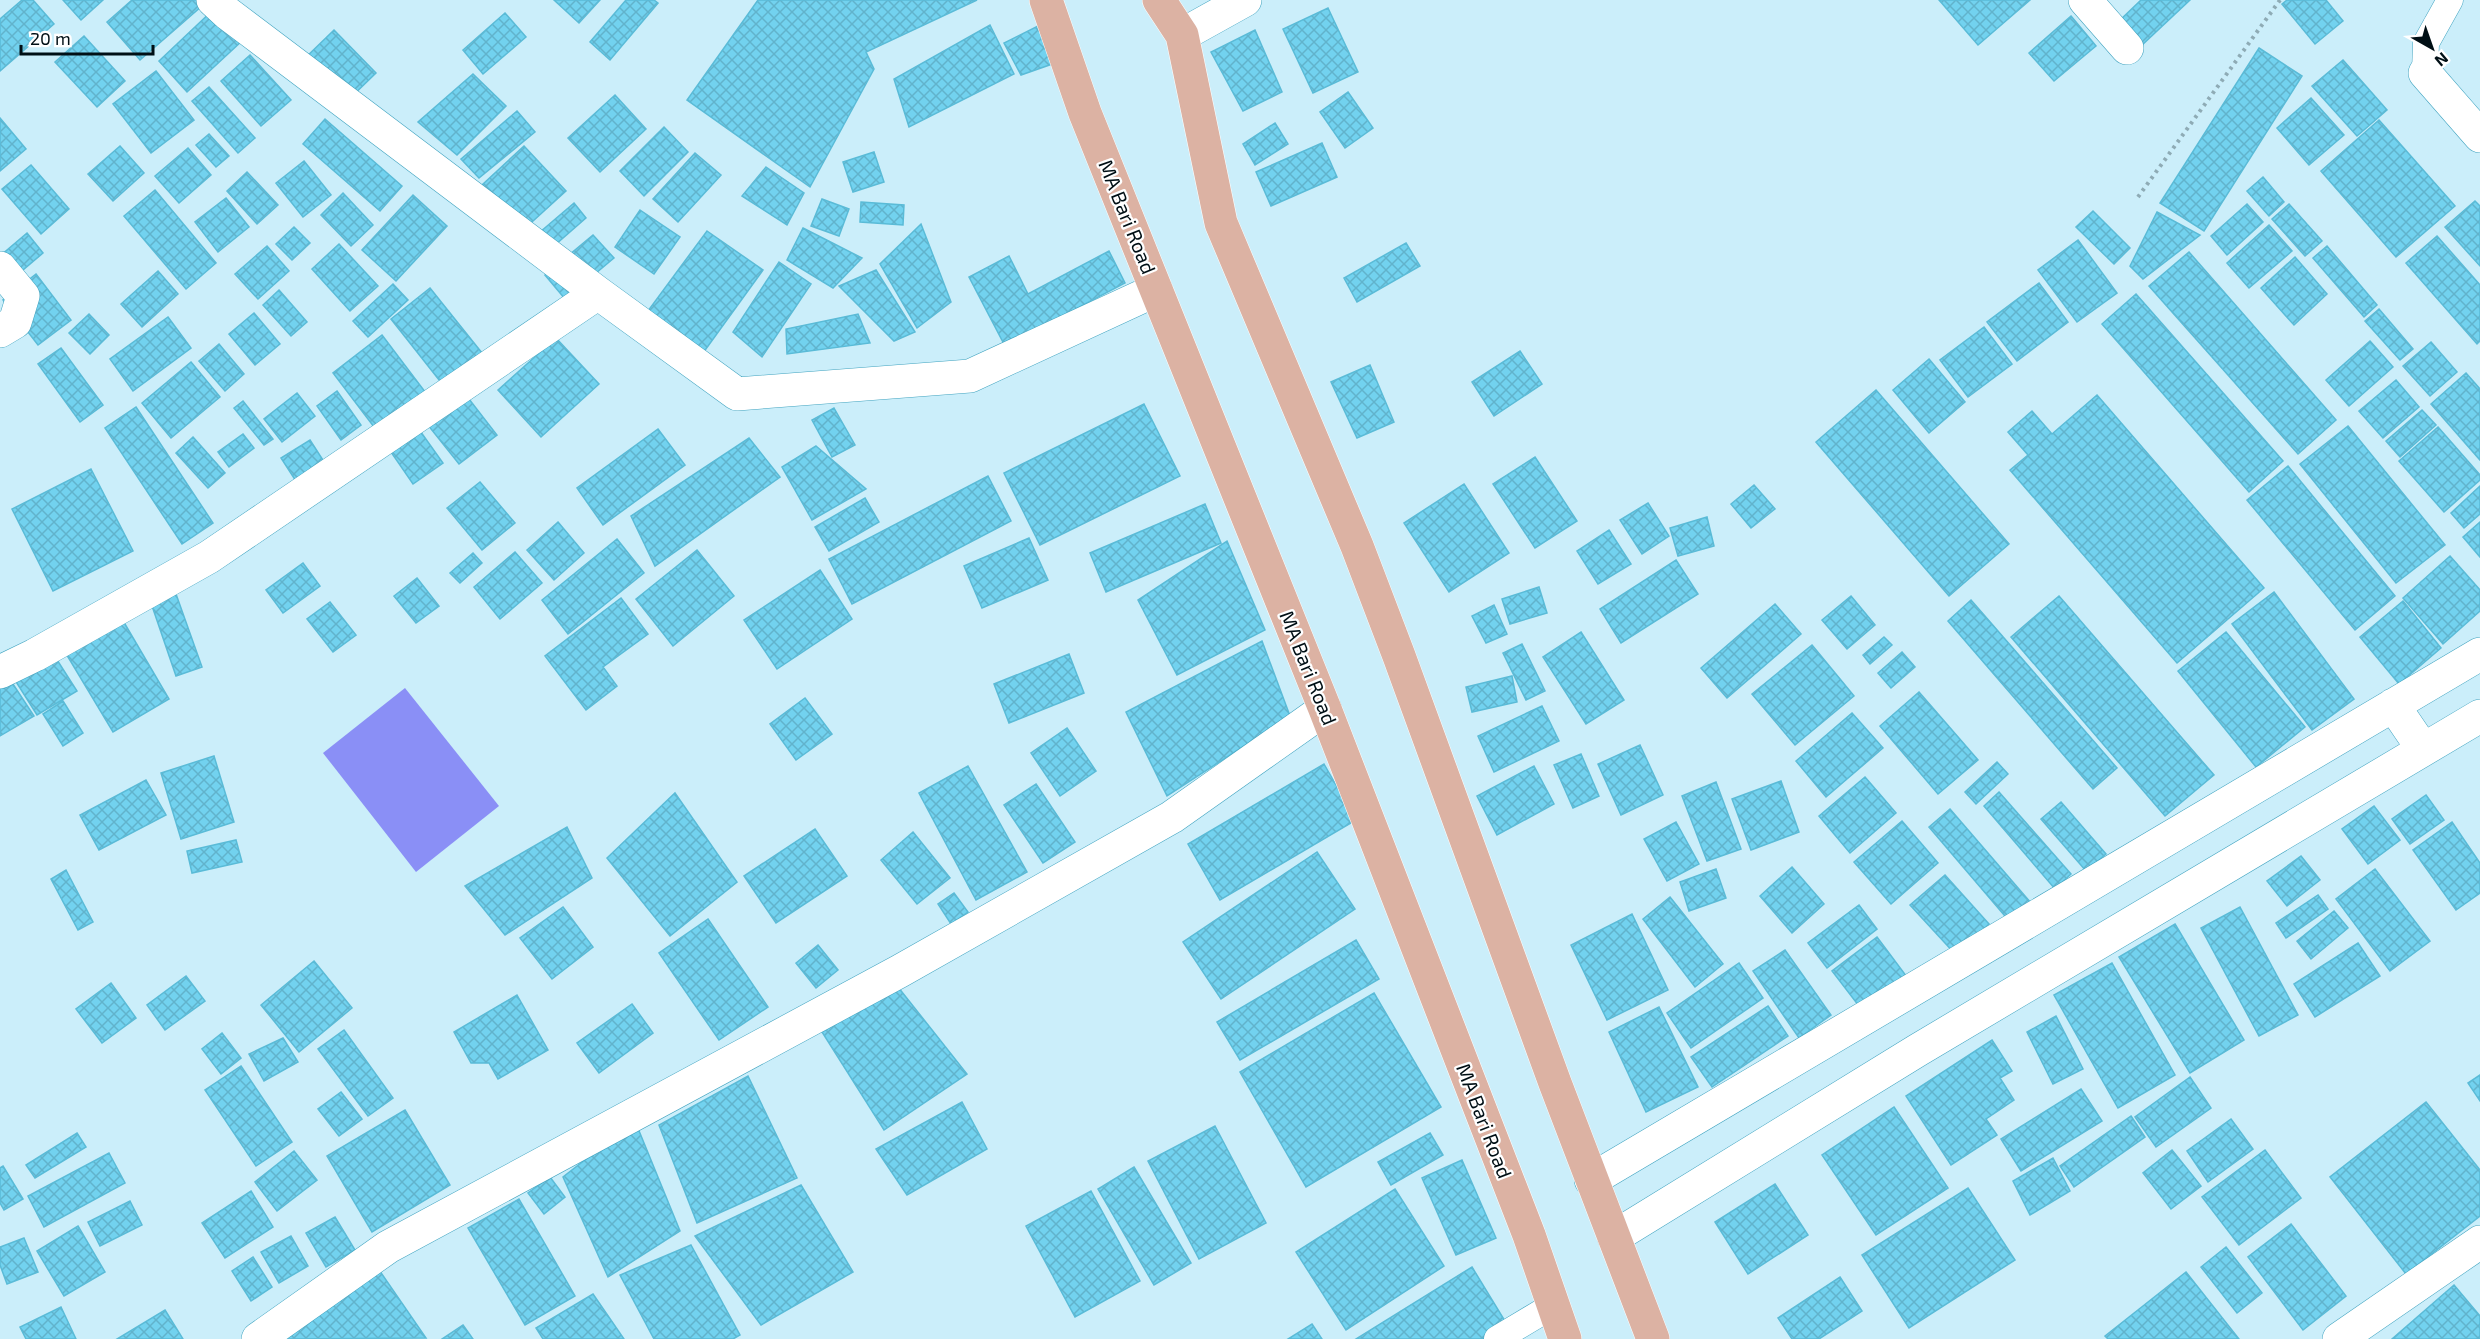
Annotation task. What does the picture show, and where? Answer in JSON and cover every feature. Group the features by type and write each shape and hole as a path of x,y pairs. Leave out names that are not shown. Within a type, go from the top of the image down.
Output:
{"main road":[{"name":"MA Bari Road","path":"1046,0 1085,113 1325,709 1528,1235 1565,1339"},
{"path":"1159,0 1182,35 1221,223 1357,546 1591,1180 1653,1339"}],"street":[{"path":"213,0 227,13 598,293 737,394 970,376 1156,290"},
{"path":"1182,35 1245,0"},
{"path":"2085,0 2127,48"},
{"path":"2425,73 2480,136"},
{"path":"0,268 23,296 15,322 0,332"},
{"path":"0,672 35,656 209,557 598,293"},
{"path":"1591,1180 2480,654"},
{"path":"2393,705 2424,749"},
{"path":"258,1339 388,1247 900,971 1172,818 1325,709"},
{"path":"1614,1237 1918,1050 2480,716"},
{"path":"2339,1339 2480,1242"}],"lane":[{"path":"2425,73 2426,43 2450,0"},
{"path":"1497,1339 1552,1306"}],"path":[{"path":"2138,197 2280,0"}],"water":[{"path":"405,688 499,806 416,872 323,753"}],"building":[{"path":"22,0 33,0 54,24 0,71 0,19"},
{"path":"63,0 103,0 81,20"},
{"path":"132,0 197,0 202,6 140,60 107,22"},
{"path":"554,0 600,0 579,23"},
{"path":"626,0 654,0 658,3 610,60 590,42"},
{"path":"758,0 977,0 866,52 874,69 810,187 687,100"},
{"path":"1939,0 2030,0 1978,45"},
{"path":"2141,0 2190,0 2140,47 2117,23"},
{"path":"2287,0 2326,0 2343,21 2315,44 2282,4"},
{"path":"215,8 243,40 187,92 159,61"},
{"path":"1328,8 1358,72 1313,93 1283,29"},
{"path":"505,13 526,37 483,74 463,50"},
{"path":"2071,16 2096,46 2054,81 2029,53"},
{"path":"990,25 1014,74 909,127 894,79"},
{"path":"1040,25 1058,62 1021,75 1004,43"},
{"path":"334,30 376,73 342,106 300,63"},
{"path":"1255,30 1282,92 1243,111 1211,52"},
{"path":"84,36 125,81 97,107 55,62"},
{"path":"2259,48 2302,76 2204,231 2160,203"},
{"path":"250,55 291,100 261,126 221,81"},
{"path":"2343,60 2387,110 2357,136 2312,86"},
{"path":"156,71 194,120 151,153 113,104"},
{"path":"473,74 506,106 457,155 418,122"},
{"path":"209,87 255,138 238,153 192,101"},
{"path":"1348,92 1373,128 1345,148 1320,112"},
{"path":"615,95 646,129 600,172 568,138"},
{"path":"2311,98 2344,135 2309,165 2277,128"},
{"path":"517,111 535,132 479,178 461,159"},
{"path":"0,118 26,149 0,171"},
{"path":"325,119 402,186 380,211 303,144"},
{"path":"2379,120 2455,206 2396,257 2321,171"},
{"path":"1275,123 1288,144 1255,165 1243,144"},
{"path":"664,127 688,152 644,196 620,171"},
{"path":"209,134 229,156 216,167 196,145"},
{"path":"1322,143 1337,177 1271,206 1256,172"},
{"path":"120,146 144,173 113,201 88,174"},
{"path":"524,146 566,191 510,242 469,197"},
{"path":"188,148 211,175 179,203 155,176"},
{"path":"874,152 884,182 853,192 843,162"},
{"path":"695,153 721,175 678,222 653,199"},
{"path":"304,161 331,195 303,217 276,183"},
{"path":"31,165 69,209 41,234 2,189"},
{"path":"766,167 804,193 787,225 742,196"},
{"path":"247,172 278,205 257,224 227,191"},
{"path":"2263,177 2284,202 2269,216 2247,191"},
{"path":"155,190 216,263 186,289 124,216"},
{"path":"343,193 373,225 351,246 321,215"},
{"path":"413,195 447,226 396,281 362,250"},
{"path":"226,198 249,227 218,252 195,222"},
{"path":"822,199 849,209 839,236 811,226"},
{"path":"2475,201 2480,206 2480,266 2445,227"},
{"path":"861,202 904,205 903,225 860,222"},
{"path":"574,203 586,218 539,259 526,244"},
{"path":"2247,204 2263,222 2227,255 2211,236"},
{"path":"2289,204 2322,241 2305,256 2272,219"},
{"path":"640,210 680,237 654,274 615,247"},
{"path":"2093,211 2130,248 2114,264 2076,227"},
{"path":"2157,212 2200,235 2143,279 2130,266"},
{"path":"921,224 951,302 917,328 880,264"},
{"path":"2269,225 2292,251 2249,288 2227,263"},
{"path":"294,227 310,243 292,260 276,244"},
{"path":"803,228 862,258 833,288 787,260"},
{"path":"707,231 763,270 698,360 642,319"},
{"path":"27,233 43,253 10,281 0,256"},
{"path":"593,235 614,258 565,299 545,275"},
{"path":"2437,236 2480,285 2480,341 2477,344 2406,263"},
{"path":"2078,240 2117,293 2077,322 2038,270"},
{"path":"1406,243 1420,266 1357,302 1344,278"},
{"path":"339,244 378,286 350,311 312,269"},
{"path":"267,246 289,271 258,299 235,274"},
{"path":"2327,246 2377,305 2364,317 2313,258"},
{"path":"1109,251 1125,283 1005,346 969,277 1009,256 1028,294"},
{"path":"2189,252 2336,420 2298,454 2149,286"},
{"path":"2295,257 2327,294 2294,325 2261,288"},
{"path":"779,262 811,284 762,357 733,332"},
{"path":"876,270 915,332 894,341 839,286"},
{"path":"158,271 178,294 142,327 121,304"},
{"path":"36,274 71,320 38,345 3,300"},
{"path":"2039,283 2068,322 2017,361 1987,322"},
{"path":"393,284 408,300 368,337 353,321"},
{"path":"430,288 482,353 443,385 391,319"},
{"path":"279,290 307,322 291,336 263,305"},
{"path":"2136,294 2283,461 2249,492 2102,324"},
{"path":"2379,309 2413,349 2400,360 2365,321"},
{"path":"254,313 280,344 255,365 229,334"},
{"path":"89,314 109,335 90,354 69,333"},
{"path":"858,314 870,343 787,354 786,329"},
{"path":"168,317 191,348 133,391 110,359"},
{"path":"1984,327 2012,364 1968,397 1940,360"},
{"path":"382,335 426,393 377,431 333,373"},
{"path":"556,338 599,384 541,437 498,390"},
{"path":"2370,341 2393,367 2349,406 2326,380"},
{"path":"2431,342 2457,372 2430,396 2403,366"},
{"path":"219,344 244,374 225,391 199,361"},
{"path":"61,348 103,405 80,422 38,364"},
{"path":"1520,351 1542,384 1494,416 1472,382"},
{"path":"1929,359 1965,402 1929,433 1893,390"},
{"path":"191,362 220,397 171,438 142,403"},
{"path":"1370,365 1394,422 1357,438 1331,382"},
{"path":"2466,373 2480,389 2480,460 2431,404"},
{"path":"2396,380 2419,407 2383,438 2359,411"},
{"path":"462,390 497,435 459,464 423,419"},
{"path":"1876,390 2009,544 1949,596 1816,442"},
{"path":"337,391 361,425 341,440 317,406"},
{"path":"297,393 315,416 282,442 264,419"},
{"path":"2097,395 2264,588 2177,663 2010,470 2028,455 2008,432 2032,411 2052,434"},
{"path":"243,401 273,439 264,445 234,408"},
{"path":"1144,404 1180,476 1040,545 1004,473"},
{"path":"136,407 213,523 182,544 105,428"},
{"path":"834,408 855,445 832,457 812,420"},
{"path":"2422,410 2436,425 2400,457 2386,441"},
{"path":"413,421 443,463 413,484 384,442"},
{"path":"2348,426 2445,545 2396,583 2300,464"},
{"path":"2438,427 2480,475 2480,480 2444,512 2399,461"},
{"path":"658,429 685,465 603,525 577,488"},
{"path":"243,434 254,448 229,467 218,452"},
{"path":"193,437 225,473 208,488 176,453"},
{"path":"749,438 780,477 655,566 631,516"},
{"path":"310,440 330,471 301,489 281,458"},
{"path":"816,446 866,489 812,520 782,467"},
{"path":"1535,457 1577,521 1535,548 1493,484"},
{"path":"2288,466 2395,596 2355,630 2247,500"},
{"path":"91,469 133,551 53,591 12,509"},
{"path":"988,476 1011,521 852,604 829,559"},
{"path":"480,482 515,523 482,550 447,508"},
{"path":"1464,484 1509,553 1449,592 1404,523"},
{"path":"1754,485 1775,509 1751,528 1731,504"},
{"path":"2480,486 2480,514 2464,528 2451,513"},
{"path":"865,498 879,522 829,551 815,527"},
{"path":"1648,503 1669,536 1642,554 1620,520"},
{"path":"1205,504 1221,543 1106,592 1090,553"},
{"path":"1707,517 1714,546 1678,556 1670,528"},
{"path":"558,522 584,553 554,580 527,550"},
{"path":"2480,522 2480,557 2463,537"},
{"path":"1609,530 1631,564 1598,584 1577,551"},
{"path":"1029,538 1048,580 982,608 964,566"},
{"path":"617,539 644,573 568,634 542,600"},
{"path":"1227,541 1265,630 1177,675 1138,600"},
{"path":"697,550 734,596 673,646 636,599"},
{"path":"515,552 542,583 500,619 474,587"},
{"path":"473,553 482,563 460,583 450,573"},
{"path":"2450,556 2480,590 2480,611 2443,644 2403,598"},
{"path":"1676,560 1698,594 1621,643 1600,609"},
{"path":"303,563 320,586 283,613 266,590"},
{"path":"820,570 852,619 777,669 744,620"},
{"path":"417,578 439,606 416,623 394,596"},
{"path":"1539,587 1547,613 1510,624 1502,599"},
{"path":"2274,592 2354,699 2312,730 2232,624"},
{"path":"176,594 202,667 176,676 151,603"},
{"path":"1851,596 1875,625 1847,649 1822,620"},
{"path":"2059,596 2214,775 2165,816 2011,637"},
{"path":"621,598 648,634 603,667 617,686 586,710 545,656"},
{"path":"1971,600 2117,768 2093,789 1948,621"},
{"path":"2403,601 2441,648 2399,684 2360,637"},
{"path":"330,602 356,635 333,652 307,619"},
{"path":"1775,604 1801,634 1727,698 1701,668"},
{"path":"1494,605 1507,634 1486,643 1472,616"},
{"path":"122,619 169,699 113,732 65,652"},
{"path":"1581,632 1624,700 1586,724 1543,657"},
{"path":"2226,632 2305,727 2256,767 2178,671"},
{"path":"1884,637 1892,645 1870,664 1863,655"},
{"path":"1262,641 1290,716 1167,796 1126,712"},
{"path":"1522,644 1545,691 1526,700 1503,653"},
{"path":"1812,645 1854,696 1795,745 1752,694"},
{"path":"52,652 77,691 37,715 13,677"},
{"path":"1902,652 1915,667 1891,688 1878,673"},
{"path":"1069,654 1084,693 1009,723 994,684"},
{"path":"1512,676 1517,702 1472,712 1466,687"},
{"path":"9,678 34,716 0,736 0,684"},
{"path":"1919,692 1978,760 1938,794 1880,726"},
{"path":"805,698 832,734 796,760 770,724"},
{"path":"63,701 83,733 63,746 43,714"},
{"path":"1542,706 1559,741 1494,772 1478,736"},
{"path":"1852,713 1883,748 1826,797 1796,761"},
{"path":"1067,728 1096,771 1060,796 1031,753"},
{"path":"1640,745 1663,795 1621,815 1598,764"},
{"path":"1581,754 1599,796 1573,808 1554,765"},
{"path":"214,756 234,822 181,839 161,773"},
{"path":"1997,762 2008,774 1976,804 1965,792"},
{"path":"1324,764 1356,820 1220,900 1188,844"},
{"path":"968,766 1027,872 976,900 919,793"},
{"path":"1534,766 1554,804 1497,835 1477,796"},
{"path":"1865,777 1896,813 1850,853 1819,816"},
{"path":"146,780 166,815 99,850 80,815"},
{"path":"1781,781 1799,832 1751,850 1732,799"},
{"path":"1716,782 1741,849 1707,861 1682,796"},
{"path":"1036,784 1075,842 1043,863 1004,805"},
{"path":"1999,792 2071,874 2055,889 1984,806"},
{"path":"675,793 737,882 670,936 607,858"},
{"path":"2426,795 2444,820 2410,844 2392,819"},
{"path":"2061,802 2106,854 2086,871 2041,819"},
{"path":"2374,806 2400,840 2368,864 2342,829"},
{"path":"1950,809 2031,903 2010,922 1929,827"},
{"path":"1902,821 1938,863 1891,904 1854,862"},
{"path":"1676,822 1699,864 1667,881 1644,839"},
{"path":"2452,822 2480,863 2480,893 2456,910 2413,850"},
{"path":"567,827 592,878 505,935 465,886"},
{"path":"815,829 847,876 776,923 744,876"},
{"path":"913,832 950,878 917,904 881,860"},
{"path":"236,840 242,862 192,873 187,851"},
{"path":"1317,852 1355,909 1221,999 1183,942"},
{"path":"2301,856 2320,880 2287,906 2267,881"},
{"path":"1792,867 1824,904 1792,933 1760,896"},
{"path":"1716,869 1726,898 1689,911 1680,882"},
{"path":"2375,869 2430,941 2390,971 2336,899"},
{"path":"66,870 93,922 78,930 51,879"},
{"path":"1945,875 1989,924 1956,955 1910,905"},
{"path":"954,893 968,912 951,924 938,904"},
{"path":"2318,895 2328,909 2286,938 2276,923"},
{"path":"1670,897 1723,964 1695,987 1643,919"},
{"path":"1859,905 1877,929 1827,968 1808,943"},
{"path":"563,907 593,947 552,979 520,938"},
{"path":"2240,907 2298,1015 2259,1036 2201,928"},
{"path":"2334,911 2348,928 2311,959 2297,941"},
{"path":"1632,914 1668,990 1607,1020 1571,945"},
{"path":"708,919 768,1007 719,1040 659,953"},
{"path":"2175,924 2244,1040 2190,1073 2119,957"},
{"path":"1877,937 1907,977 1862,1010 1832,971"},
{"path":"1356,940 1379,979 1240,1060 1217,1022"},
{"path":"2358,943 2380,976 2315,1017 2294,984"},
{"path":"818,945 838,970 816,988 796,963"},
{"path":"1785,950 1831,1015 1799,1038 1753,971"},
{"path":"314,961 352,1008 299,1052 261,1005"},
{"path":"1739,963 1763,998 1691,1048 1667,1013"},
{"path":"2112,963 2175,1075 2118,1108 2054,995"},
{"path":"186,976 205,1001 165,1030 147,1005"},
{"path":"111,983 136,1018 102,1043 76,1009"},
{"path":"898,987 967,1074 884,1130 822,1032"},
{"path":"1374,993 1441,1107 1306,1187 1240,1072"},
{"path":"517,995 548,1050 498,1079 489,1063 471,1063 454,1032"},
{"path":"632,1004 653,1033 599,1073 577,1043"},
{"path":"1768,1006 1788,1036 1712,1087 1691,1057"},
{"path":"1659,1007 1698,1087 1646,1112 1609,1032"},
{"path":"2056,1016 2083,1069 2053,1084 2027,1032"},
{"path":"344,1030 393,1098 368,1116 318,1049"},
{"path":"222,1033 241,1058 221,1074 202,1049"},
{"path":"283,1038 298,1062 264,1081 249,1054"},
{"path":"1992,1040 2012,1071 2000,1078 2014,1100 1986,1119 1997,1135 1951,1165 1906,1096"},
{"path":"241,1066 292,1142 256,1166 205,1090"},
{"path":"2480,1075 2480,1101 2468,1083"},
{"path":"748,1076 797,1178 697,1223 659,1125"},
{"path":"2190,1077 2211,1108 2156,1147 2135,1117"},
{"path":"2081,1089 2102,1121 2021,1171 2001,1139"},
{"path":"341,1092 362,1119 339,1136 318,1109"},
{"path":"962,1102 987,1149 907,1195 876,1149"},
{"path":"2426,1102 2480,1170 2480,1216 2406,1274 2330,1177"},
{"path":"1894,1107 1948,1188 1876,1235 1822,1155"},
{"path":"405,1110 450,1185 372,1232 327,1156"},
{"path":"2131,1116 2145,1137 2074,1187 2060,1166"},
{"path":"2231,1119 2253,1149 2208,1182 2187,1151"},
{"path":"635,1121 680,1231 608,1277 563,1177"},
{"path":"1215,1126 1266,1223 1199,1259 1148,1161"},
{"path":"77,1133 86,1147 35,1178 26,1165"},
{"path":"1430,1133 1443,1155 1391,1185 1378,1162"},
{"path":"2172,1150 2201,1186 2171,1209 2143,1173"},
{"path":"2265,1150 2301,1198 2239,1245 2202,1197"},
{"path":"294,1151 317,1180 277,1211 255,1182"},
{"path":"109,1153 125,1183 44,1227 28,1196"},
{"path":"2053,1158 2070,1191 2030,1215 2013,1181"},
{"path":"1462,1160 1496,1238 1456,1255 1422,1178"},
{"path":"3,1166 23,1199 4,1210 0,1203 0,1168"},
{"path":"1134,1167 1191,1263 1154,1285 1098,1189"},
{"path":"550,1177 565,1197 544,1214 528,1193"},
{"path":"1775,1184 1808,1235 1748,1274 1715,1222"},
{"path":"801,1185 853,1272 761,1325 695,1236"},
{"path":"1968,1188 2015,1260 1909,1328 1862,1255"},
{"path":"1395,1189 1444,1266 1346,1330 1296,1252"},
{"path":"251,1191 273,1227 225,1258 202,1223"},
{"path":"1091,1191 1140,1281 1075,1317 1026,1226"},
{"path":"519,1199 575,1296 525,1325 468,1228"},
{"path":"130,1201 142,1225 100,1246 88,1222"},
{"path":"335,1217 355,1250 326,1267 306,1233"},
{"path":"2291,1224 2346,1296 2303,1330 2248,1257"},
{"path":"78,1226 105,1272 64,1296 37,1251"},
{"path":"291,1236 308,1266 279,1283 261,1252"},
{"path":"24,1238 38,1272 7,1284 0,1265 0,1247"},
{"path":"691,1245 740,1335 733,1339 654,1339 620,1275"},
{"path":"2226,1247 2262,1293 2237,1313 2201,1267"},
{"path":"253,1257 272,1287 251,1301 232,1271"},
{"path":"375,1264 426,1338 283,1339"},
{"path":"1472,1267 1508,1326 1486,1339 1356,1339"},
{"path":"2186,1272 2239,1339 2108,1339 2105,1336"},
{"path":"1840,1277 1862,1311 1819,1339 1792,1339 1778,1318"},
{"path":"2454,1285 2480,1316 2480,1339 2392,1339"},
{"path":"593,1294 624,1339 543,1339 536,1328"},
{"path":"61,1307 76,1339 26,1339 20,1327"},
{"path":"165,1310 183,1339 117,1339"},
{"path":"1312,1324 1322,1339 1288,1339"},
{"path":"463,1325 473,1339 442,1339"}]}
